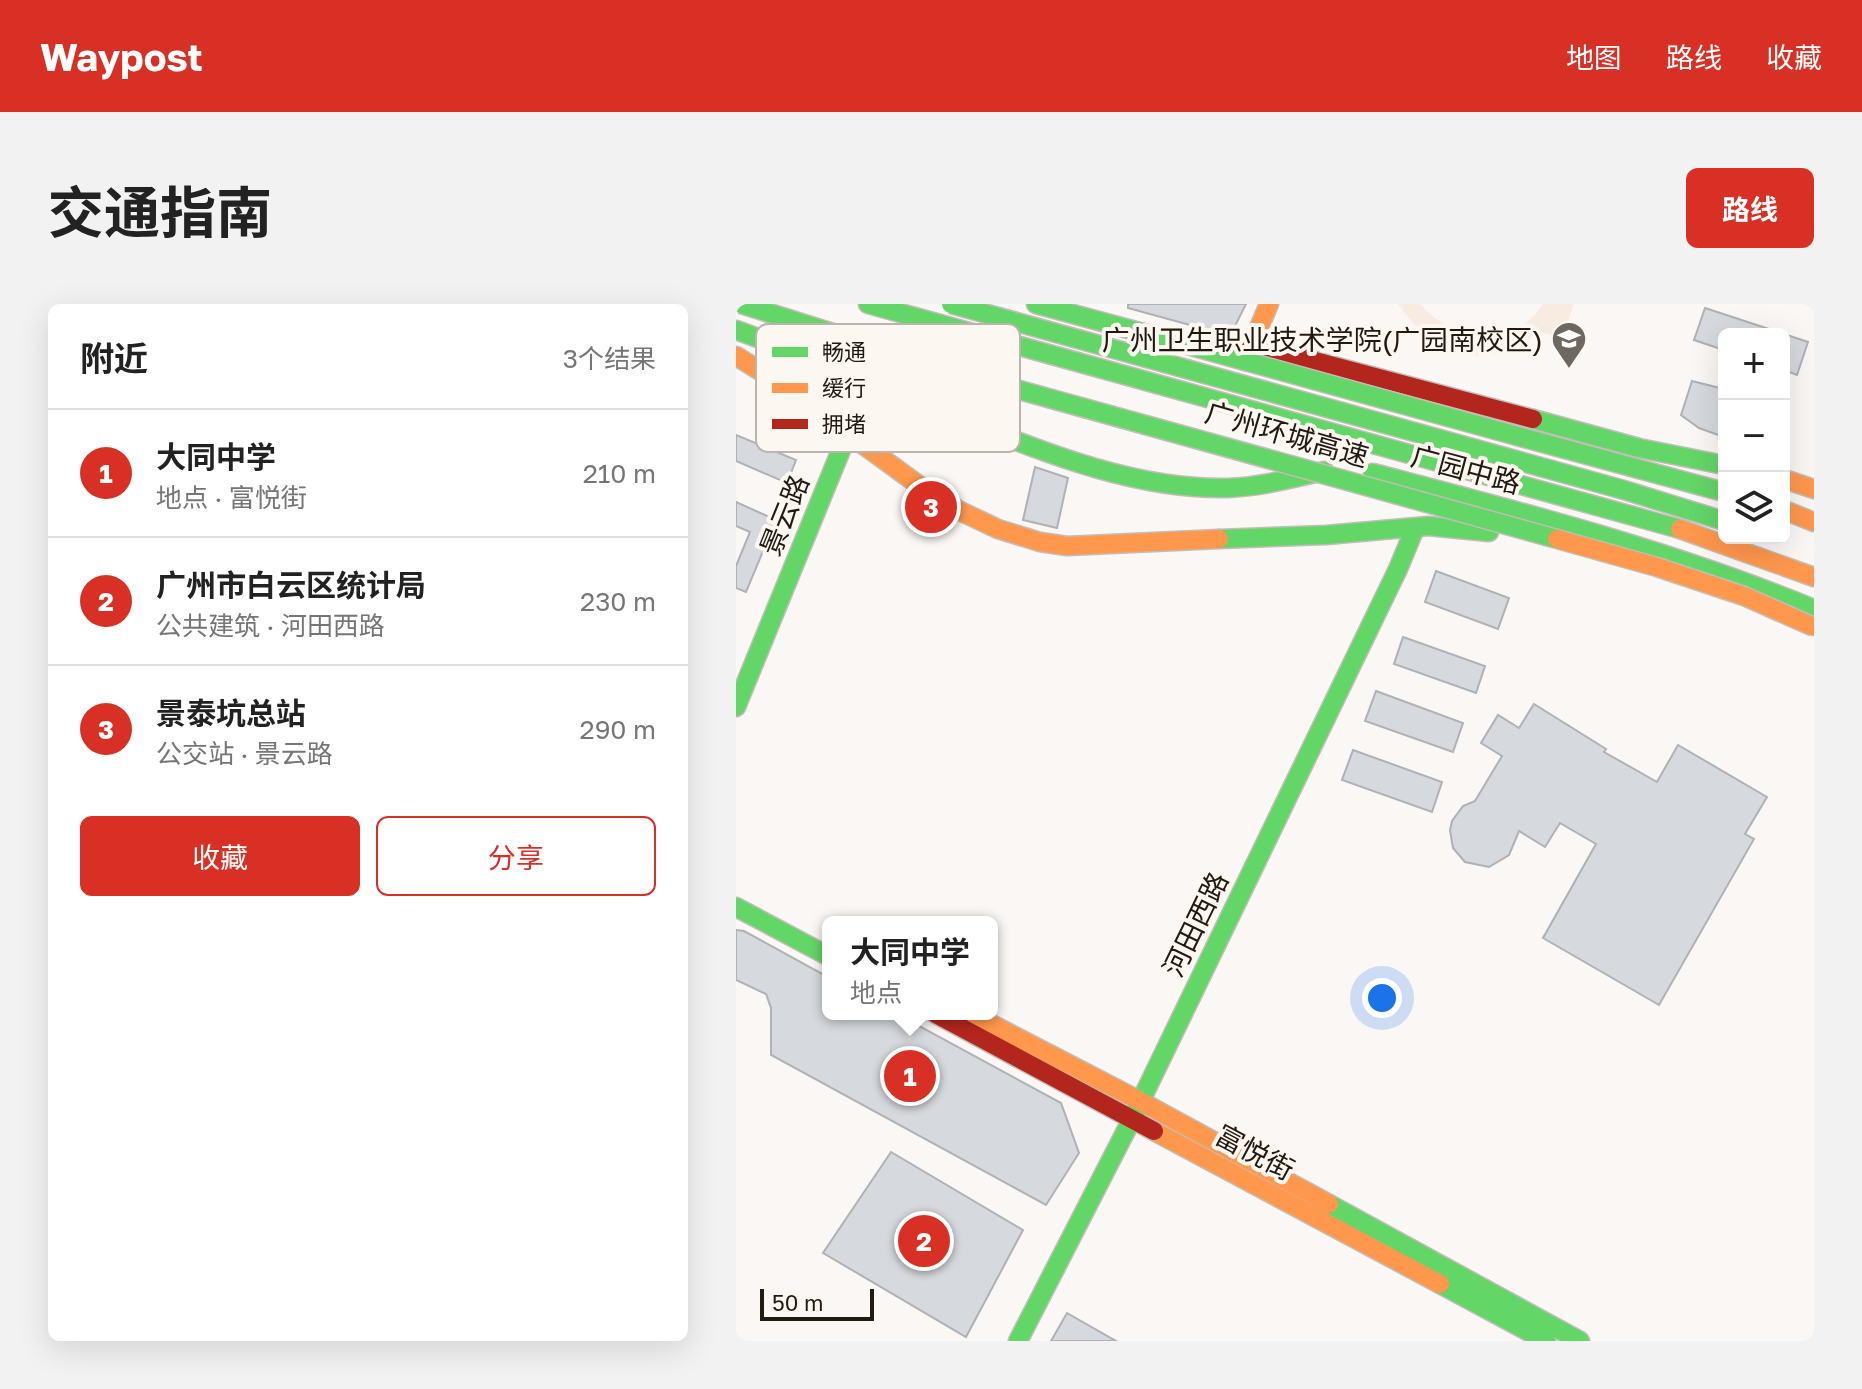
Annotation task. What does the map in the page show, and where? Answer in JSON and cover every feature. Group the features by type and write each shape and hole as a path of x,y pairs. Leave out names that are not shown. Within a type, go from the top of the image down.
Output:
{"main road":[{"name":"广州环城高速","path":"741,304 800,324"},
{"name":"广园中路","path":"776,304 838,324"},
{"name":"广园中路","path":"868,304 940,324"},
{"name":"广州环城高速","path":"951,304 1624,490 1718,519"},
{"path":"979,304 1456,432 1625,484 1682,515 1718,541"},
{"path":"1036,304 1718,490"},
{"path":"1231,405 1251,344 1269,304"},
{"path":"736,314 771,324"},
{"path":"736,330 756,337"},
{"path":"1251,344 1639,448 1718,464"},
{"name":"广园中路","path":"1020,346 1718,541"},
{"path":"736,356 756,369"},
{"name":"广园中路","path":"1020,377 1540,518 1738,578 1814,609"},
{"name":"广州环城高速","path":"1020,390 1657,567 1744,596 1814,627"},
{"path":"1456,432 1519,483"},
{"path":"1020,442 1143,480 1186,487 1229,488 1269,484 1346,466 1415,528"},
{"name":"景云路","path":"736,707 840,452"},
{"path":"874,452 966,514 1006,531 1051,544 1088,546 1445,526 1479,530 1576,555 1713,599 1814,640"},
{"path":"1790,481 1814,489"},
{"path":"1790,512 1814,522"},
{"path":"1540,518 1576,555"},
{"name":"河田西路","path":"1018,1341 1136,1110 1415,528"},
{"name":"广园中路","path":"1726,544 1814,577"},
{"path":"736,889 822,935"},
{"path":"736,907 822,953"},
{"name":"富悦街","path":"951,1020 1013,1045 1580,1341"},
{"name":"富悦街","path":"980,1020 1013,1045"},
{"name":"富悦街","path":"1136,1110 1546,1341"}],"shaded area":[{"path":"1398,304 1420,304 1448,326 1482,334 1516,328 1531,318 1543,304 1574,304 1562,338 1539,332 1519,345 1480,356 1462,354 1428,337"}],"building":[{"path":"1128,304 1246,304 1230,336 1128,308"},
{"path":"1705,308 1766,328 1718,328 1718,348 1694,340"},
{"path":"1790,336 1808,342 1797,375 1790,372"},
{"path":"1692,381 1718,388 1718,435 1699,428 1681,415"},
{"path":"736,435 756,443 756,452 777,452 796,460 787,483 736,461"},
{"path":"1035,467 1068,478 1057,528 1023,520"},
{"path":"736,502 776,520 746,592 736,588 736,566 750,532 736,526"},
{"path":"1436,571 1509,598 1498,629 1425,602"},
{"path":"1403,637 1485,666 1476,693 1394,664"},
{"path":"1376,691 1463,723 1453,752 1365,721"},
{"path":"1534,704 1606,749 1604,752 1657,782 1678,745 1767,797 1745,834 1754,839 1659,1005 1543,938 1596,844 1560,823 1545,847 1519,831 1509,855 1489,867 1465,862 1453,848 1452,821 1463,806 1475,801 1502,756 1481,743 1498,715 1519,728"},
{"path":"1353,750 1442,782 1432,812 1342,780"},
{"path":"736,930 744,931 822,974 822,1020 908,1020 1061,1103 1079,1153 1046,1205 771,1055 771,1008 766,994 736,980"},
{"path":"891,1152 1023,1230 966,1337 823,1253"},
{"path":"1067,1313 1116,1341 1051,1341"}],"traffic: fast":[{"path":"741,304 804,324"},
{"path":"868,304 940,324"},
{"path":"951,304 1624,490 1718,519"},
{"path":"1036,304 1158,337"},
{"path":"736,330 756,338"},
{"path":"1158,337 1517,436"},
{"path":"1020,346 1680,529"},
{"path":"1020,390 1557,539"},
{"path":"1533,419 1639,448 1718,464"},
{"path":"1517,436 1718,490"},
{"path":"1020,443 1124,476 1193,487 1228,488 1264,484 1324,471"},
{"path":"736,707 840,452"},
{"path":"1373,473 1651,550 1814,609"},
{"path":"1219,539 1326,535 1428,526 1489,532"},
{"path":"1018,1341 1132,1119 1415,528"},
{"path":"736,907 822,953"},
{"path":"1329,1204 1580,1341"},
{"path":"1440,1284 1546,1341"}],"traffic: slow":[{"path":"1245,361 1269,304"},
{"path":"736,356 756,368"},
{"path":"873,452 958,510 998,529 1040,542 1067,546 1219,539"},
{"path":"1790,481 1814,489"},
{"path":"1790,512 1814,522"},
{"path":"1680,529 1814,577"},
{"path":"1557,539 1744,596 1814,627"},
{"path":"984,1020 1329,1204"},
{"path":"1154,1131 1440,1284"}],"traffic: jam":[{"path":"1251,344 1533,419"},
{"path":"947,1020 1154,1131"}],"place":[{"name":"广州卫生职业技术学院(广园南校区)","path":"1569,370"},
{"name":"景泰坑总站","path":"931,507"},
{"name":"大同中学","path":"910,1076"},
{"name":"广州市白云区统计局","path":"924,1241"}]}
